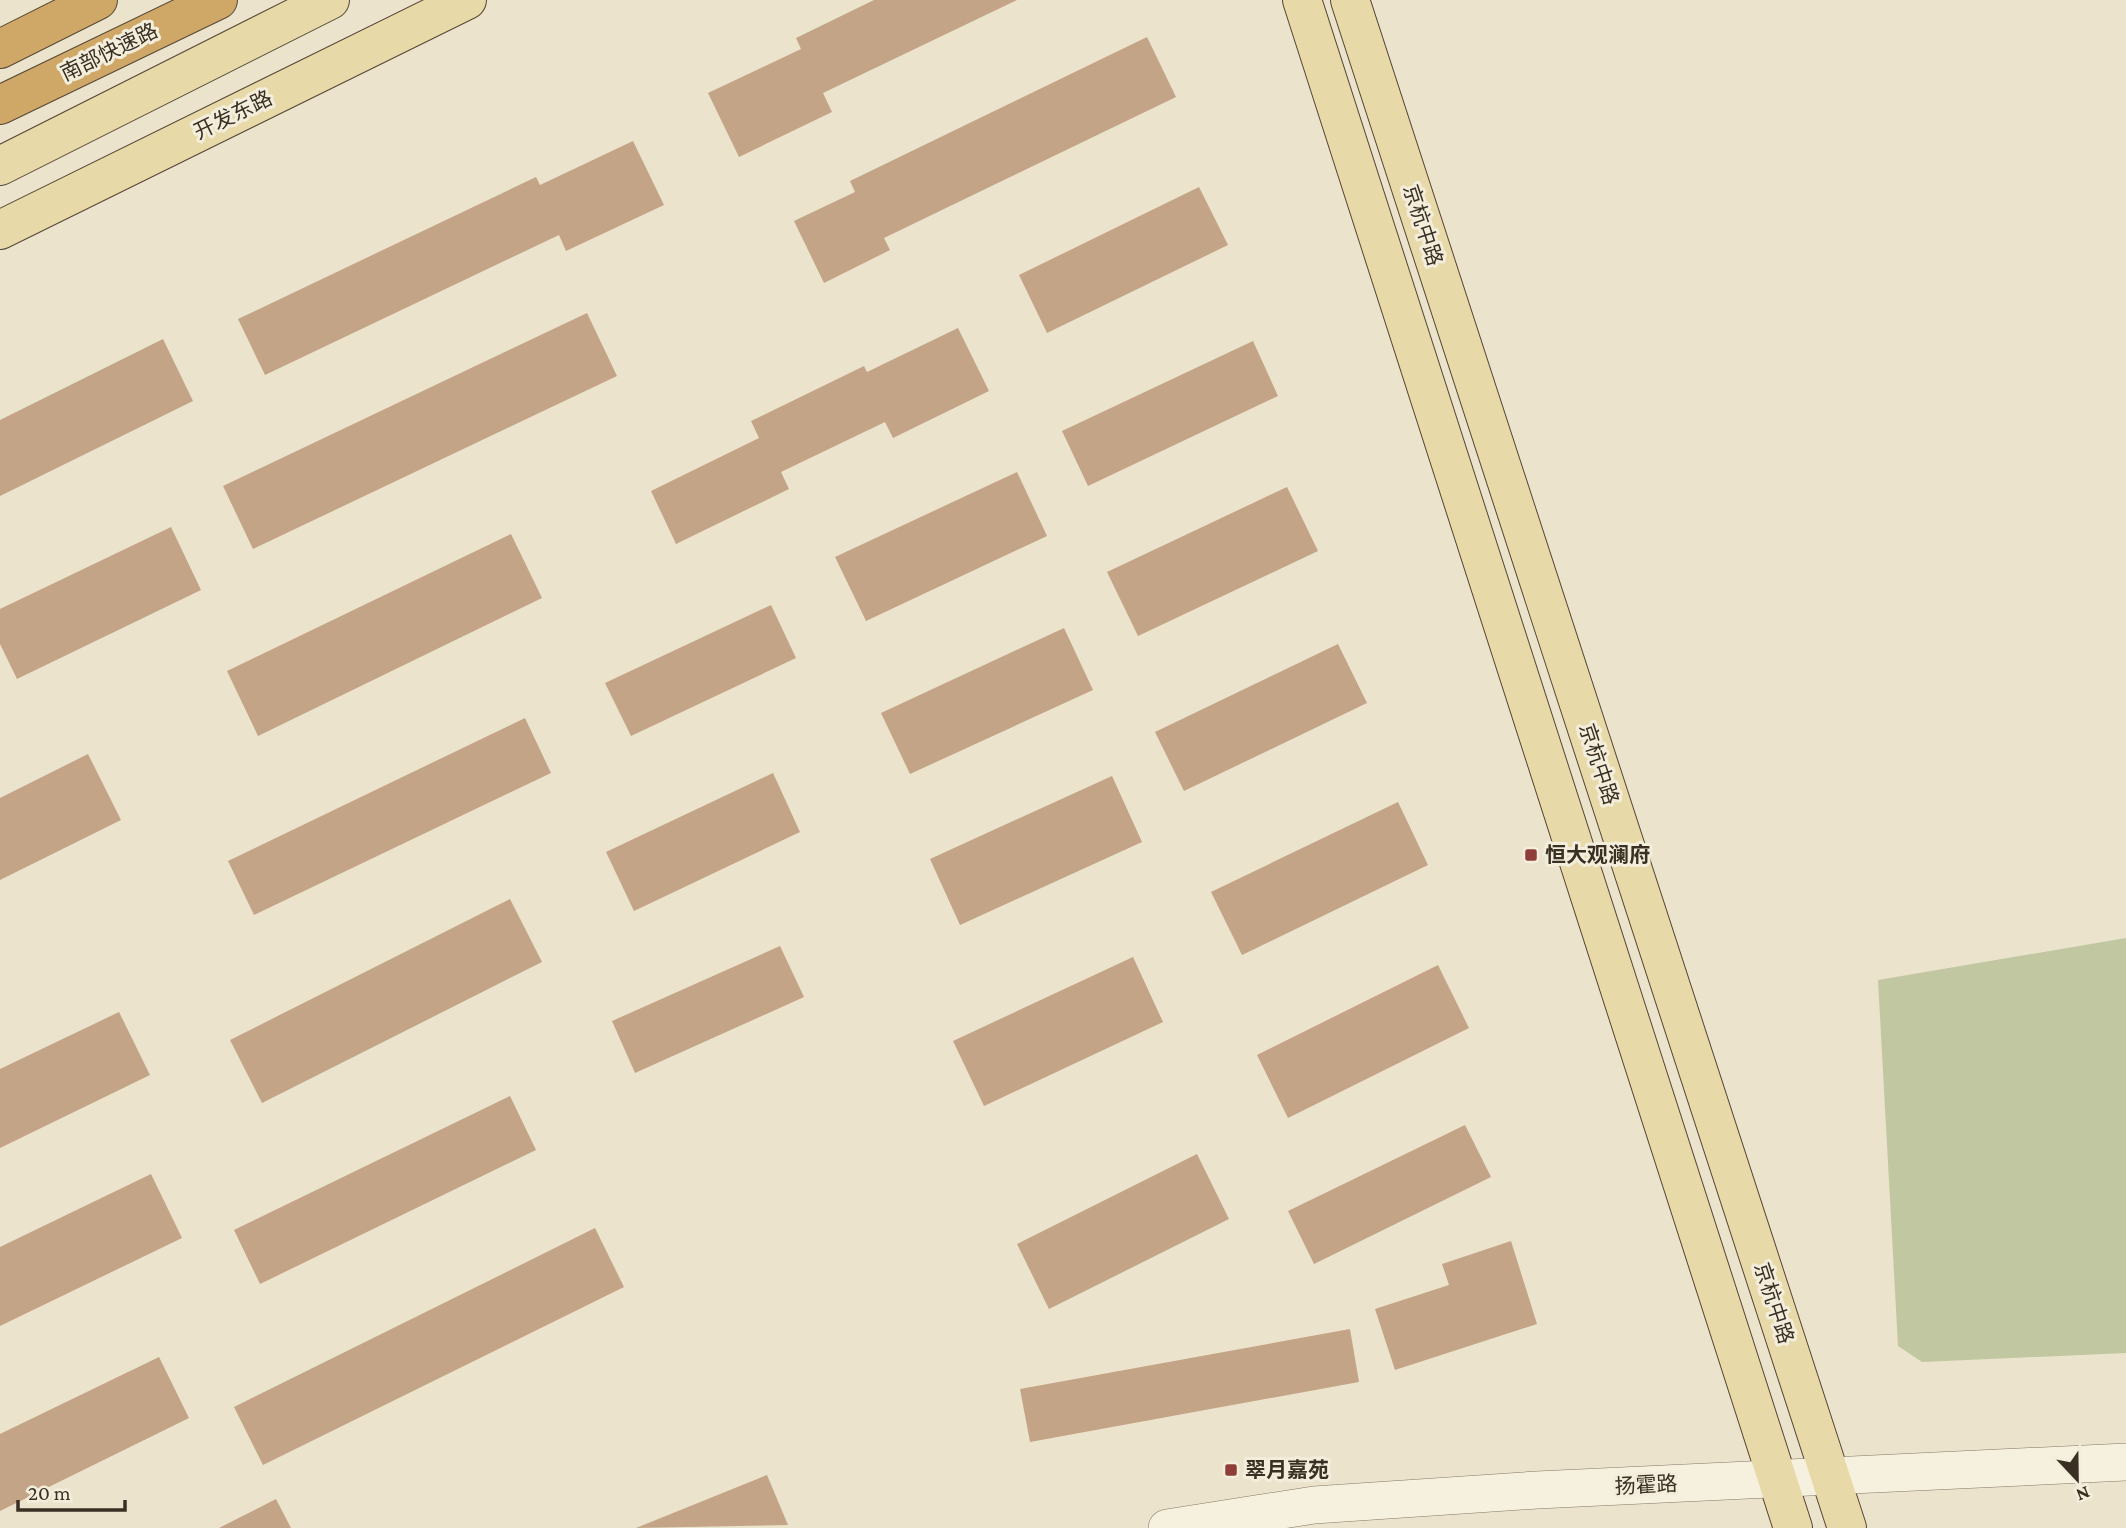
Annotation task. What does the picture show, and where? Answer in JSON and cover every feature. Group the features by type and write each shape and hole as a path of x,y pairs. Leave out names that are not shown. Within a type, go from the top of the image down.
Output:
{"highway":[{"path":"0,50 99,0"},
{"name":"南部快速路","path":"0,104 218,0"}],"main road":[{"path":"0,166 330,0"},
{"name":"开发东路","path":"0,230 467,0"},
{"path":"1302,0 1793,1528"},
{"name":"京杭中路","path":"1350,0 1847,1528"}],"street":[{"name":"扬霍路","path":"1167,1528 1314,1505 1537,1490 2126,1462"}],"green space":[{"path":"2126,938 2126,1353 1922,1362 1898,1346 1878,980"}],"building":[{"path":"874,0 1017,0 823,93 832,112 739,157 708,93 801,49 796,38"},
{"path":"1147,37 1176,97 884,238 890,250 824,283 794,221 855,192 850,181"},
{"path":"633,141 664,205 566,251 559,235 265,375 238,319 536,177 540,185"},
{"path":"1199,187 1228,245 1047,333 1019,275"},
{"path":"587,313 617,376 253,549 223,486"},
{"path":"958,328 989,391 893,438 885,422 781,472 789,489 676,544 651,491 759,438 751,421 864,366 867,372"},
{"path":"163,339 193,401 0,496 0,420"},
{"path":"1253,341 1278,396 1088,486 1062,431"},
{"path":"1017,472 1047,536 866,621 835,557"},
{"path":"1287,487 1318,551 1138,636 1107,572"},
{"path":"171,527 201,590 17,679 0,644 0,609"},
{"path":"511,534 542,598 258,736 227,671"},
{"path":"771,605 796,658 631,736 605,683"},
{"path":"1064,628 1093,690 910,774 881,713"},
{"path":"1338,644 1367,703 1184,791 1155,732"},
{"path":"525,718 551,773 254,915 228,861"},
{"path":"88,754 121,820 0,880 0,798"},
{"path":"773,773 800,832 634,911 606,852"},
{"path":"1112,776 1142,842 960,925 930,859"},
{"path":"1398,802 1428,865 1242,955 1211,892"},
{"path":"510,899 542,962 262,1103 230,1040"},
{"path":"780,946 804,997 635,1073 612,1021"},
{"path":"1133,957 1163,1022 984,1106 953,1041"},
{"path":"1438,965 1469,1028 1288,1118 1257,1055"},
{"path":"119,1012 150,1075 0,1148 0,1069"},
{"path":"510,1096 536,1150 260,1284 234,1230"},
{"path":"1465,1125 1491,1177 1314,1264 1288,1211"},
{"path":"1197,1154 1229,1219 1049,1309 1017,1244"},
{"path":"151,1174 182,1238 0,1326 0,1247"},
{"path":"595,1228 624,1287 263,1465 234,1407"},
{"path":"1511,1241 1537,1324 1395,1370 1375,1309 1449,1285 1442,1264"},
{"path":"1350,1329 1359,1382 1030,1442 1020,1389"},
{"path":"159,1357 189,1418 0,1511 0,1434"},
{"path":"767,1475 788,1525 636,1528"},
{"path":"276,1499 291,1528 219,1528"}],"place":[{"name":"恒大观澜府","path":"1531,855"},
{"name":"翠月嘉苑","path":"1231,1470"}]}
